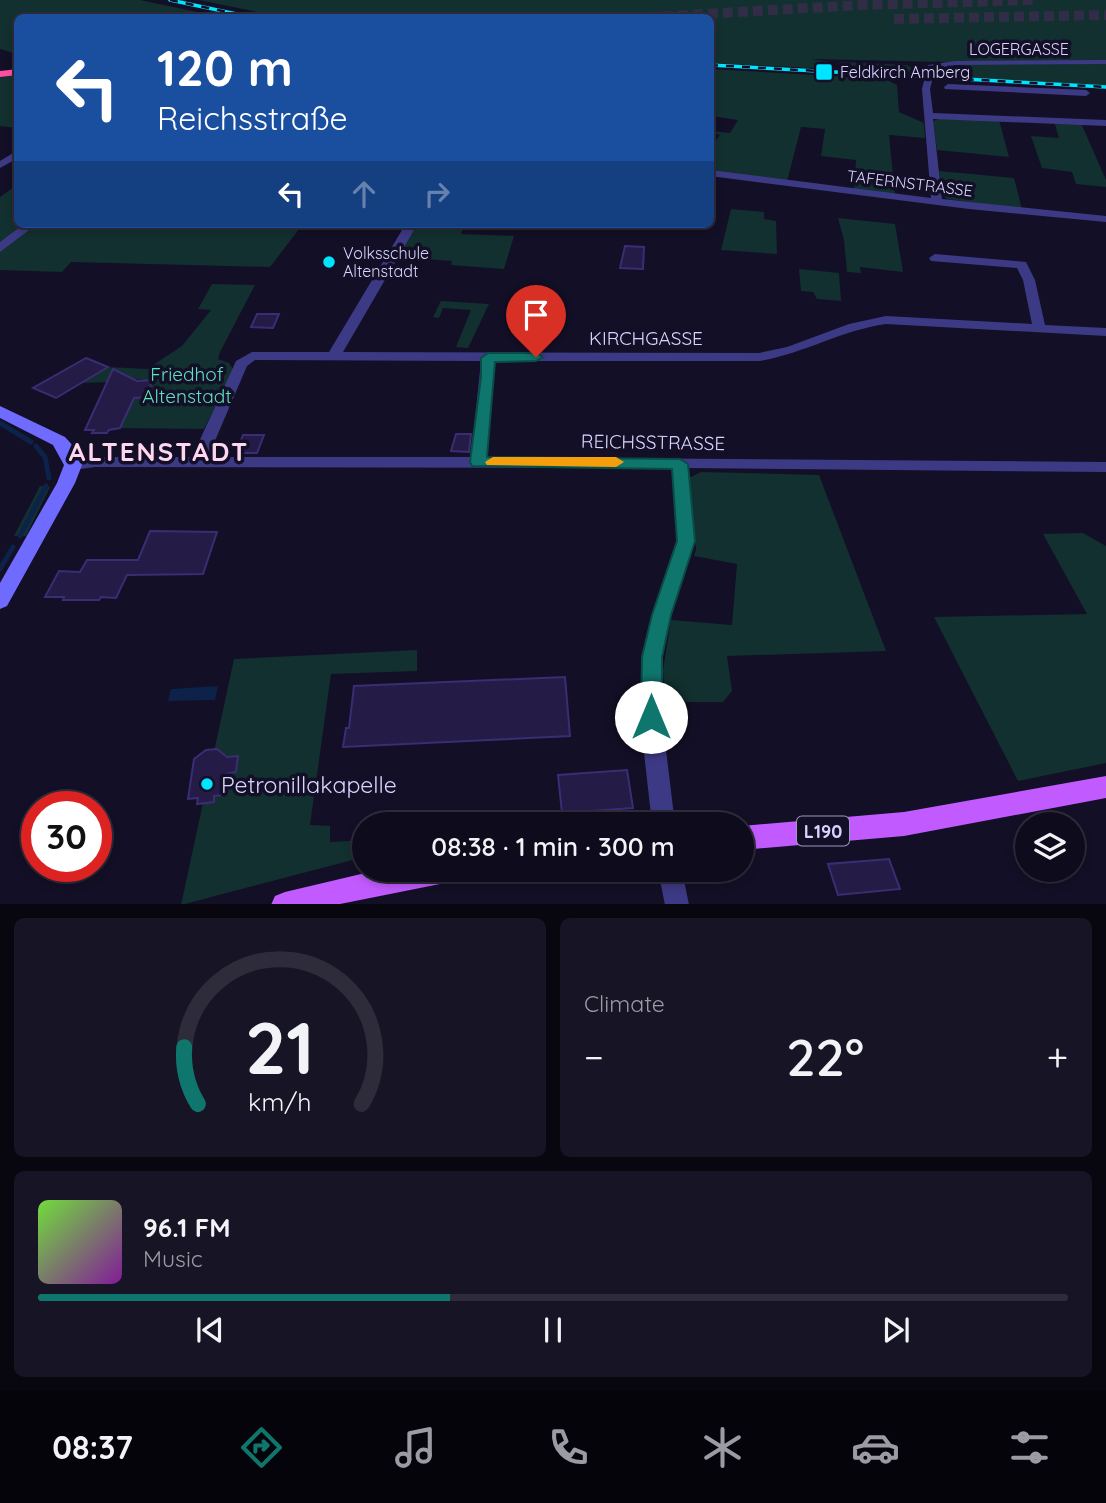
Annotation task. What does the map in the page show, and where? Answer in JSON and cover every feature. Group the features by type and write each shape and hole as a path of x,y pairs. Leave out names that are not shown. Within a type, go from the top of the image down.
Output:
{"main road":[{"path":"0,411 59,442 66,448 73,465 66,483 0,601"},
{"name":"L190","path":"754,837 904,824 1106,787"},
{"path":"289,904 381,882"}],"street":[{"name":"LOGERGASSE","path":"928,116 926,89 933,66 955,63 1106,62"},
{"path":"948,87 1086,93"},
{"path":"1019,91 1020,119"},
{"path":"937,202 928,116 1106,123"},
{"name":"TAFERNSTRASSE","path":"714,174 937,202 1106,219"},
{"path":"0,248 26,228"},
{"path":"333,357 408,230"},
{"path":"935,258 1022,265 1029,280 1039,328"},
{"name":"KIRCHGASSE","path":"197,464 241,364 247,358 769,356 853,326 883,320 1106,332"},
{"path":"478,462 488,358"},
{"name":"REICHSSTRASSE","path":"73,465 95,462 478,462 1106,467"},
{"path":"662,812 651,717 652,657 661,615 686,541 680,464"},
{"path":"672,882 677,904"}],"green space":[{"path":"0,0 140,0 207,14 14,14 14,53 0,49"},
{"path":"199,0 1106,0 1106,86 934,76 940,69 967,65 943,62 811,59 831,62 835,68 832,69 714,63 714,14 267,14"},
{"path":"838,64 907,65 921,73 843,70"},
{"path":"714,69 885,79 897,85 899,112 924,123 925,138 889,135 895,195 854,190 856,160 821,156 825,129 801,127 787,182 714,171 714,143 720,135 714,131 730,133 738,120 714,116"},
{"path":"14,75 14,128 0,126 0,77"},
{"path":"999,120 1009,157 937,150 933,121"},
{"path":"1054,121 1081,123 1106,180 1106,187 1076,184 1072,172 1042,168 1031,136 1059,138"},
{"path":"939,171 1014,178 1022,209 947,199 942,195"},
{"path":"14,187 14,228 20,228 0,243 0,197"},
{"path":"731,209 764,212 764,219 776,221 777,254 721,250"},
{"path":"838,218 895,224 903,272 860,267 861,273 847,272 844,240"},
{"path":"31,228 300,228 270,267 71,262 62,272 0,270 0,251"},
{"path":"415,228 463,228 461,234 514,236 504,269 398,257"},
{"path":"799,269 839,273 841,301 817,299 813,292 801,291"},
{"name":"Friedhof Altenstadt","path":"212,284 255,285 220,352 218,359 229,363 233,369 204,429 118,428 132,398 145,397 152,381 121,377 110,382 82,383 108,367 147,369 182,346 211,310 198,309"},
{"path":"441,301 489,304 468,348 456,347 471,310 443,308 439,318 433,317"},
{"path":"701,472 819,475 886,651 727,656 732,691 723,702 665,702 663,670 671,620 732,625 737,564 694,556 696,549 689,478"},
{"path":"40,486 50,487 26,536 14,536"},
{"path":"1083,533 1106,546 1106,763 1018,781 934,617 1087,614 1043,534"},
{"path":"417,650 417,671 331,674 310,825 330,826 330,842 352,841 352,860 181,904 234,659"}],"water":[{"path":"218,686 215,700 168,701 171,689"}],"building":[{"path":"625,246 644,247 643,269 620,268"},
{"path":"257,314 279,314 273,328 251,327"},
{"path":"86,358 108,367 56,398 33,388"},
{"path":"113,369 137,381 153,380 145,397 134,398 120,428 107,433 92,433 94,430 85,430"},
{"path":"456,434 471,434 469,452 451,451"},
{"path":"243,435 264,435 257,453 236,453"},
{"path":"150,531 217,532 203,574 127,575 116,598 63,600 64,597 45,597 59,571 80,572 87,560 138,560"},
{"path":"565,677 570,736 343,747 346,728 349,728 354,686"},
{"name":"Petronillakapelle","path":"217,749 227,757 238,756 236,772 225,774 223,795 214,796 214,802 197,804 198,798 188,799 194,759 206,750"},
{"path":"627,770 633,808 562,812 558,775"},
{"path":"889,859 900,889 838,895 828,864"}],"waterway":[{"path":"0,423 31,442"},
{"path":"36,446 45,457 49,478"},
{"path":"20,536 46,486"},
{"path":"0,569 13,547"}],"tunnel":[{"path":"703,14 861,5 1034,0"},
{"path":"894,19 1106,15"}],"railway":[{"path":"170,0 237,14"},
{"path":"714,65 1106,87"}],"slow traffic":[{"path":"493,462 616,462"}],"place":[{"name":"Feldkirch Amberg","path":"824,72"},
{"name":"Volksschule Altenstadt","path":"329,262"},
{"name":"Petronillakapelle","path":"207,784"}],"district":[{"name":"ALTENSTADT","path":"159,451"}],"route":[{"path":"536,357 488,358 478,462 680,464 686,541 661,615 652,657 651,717"}]}
